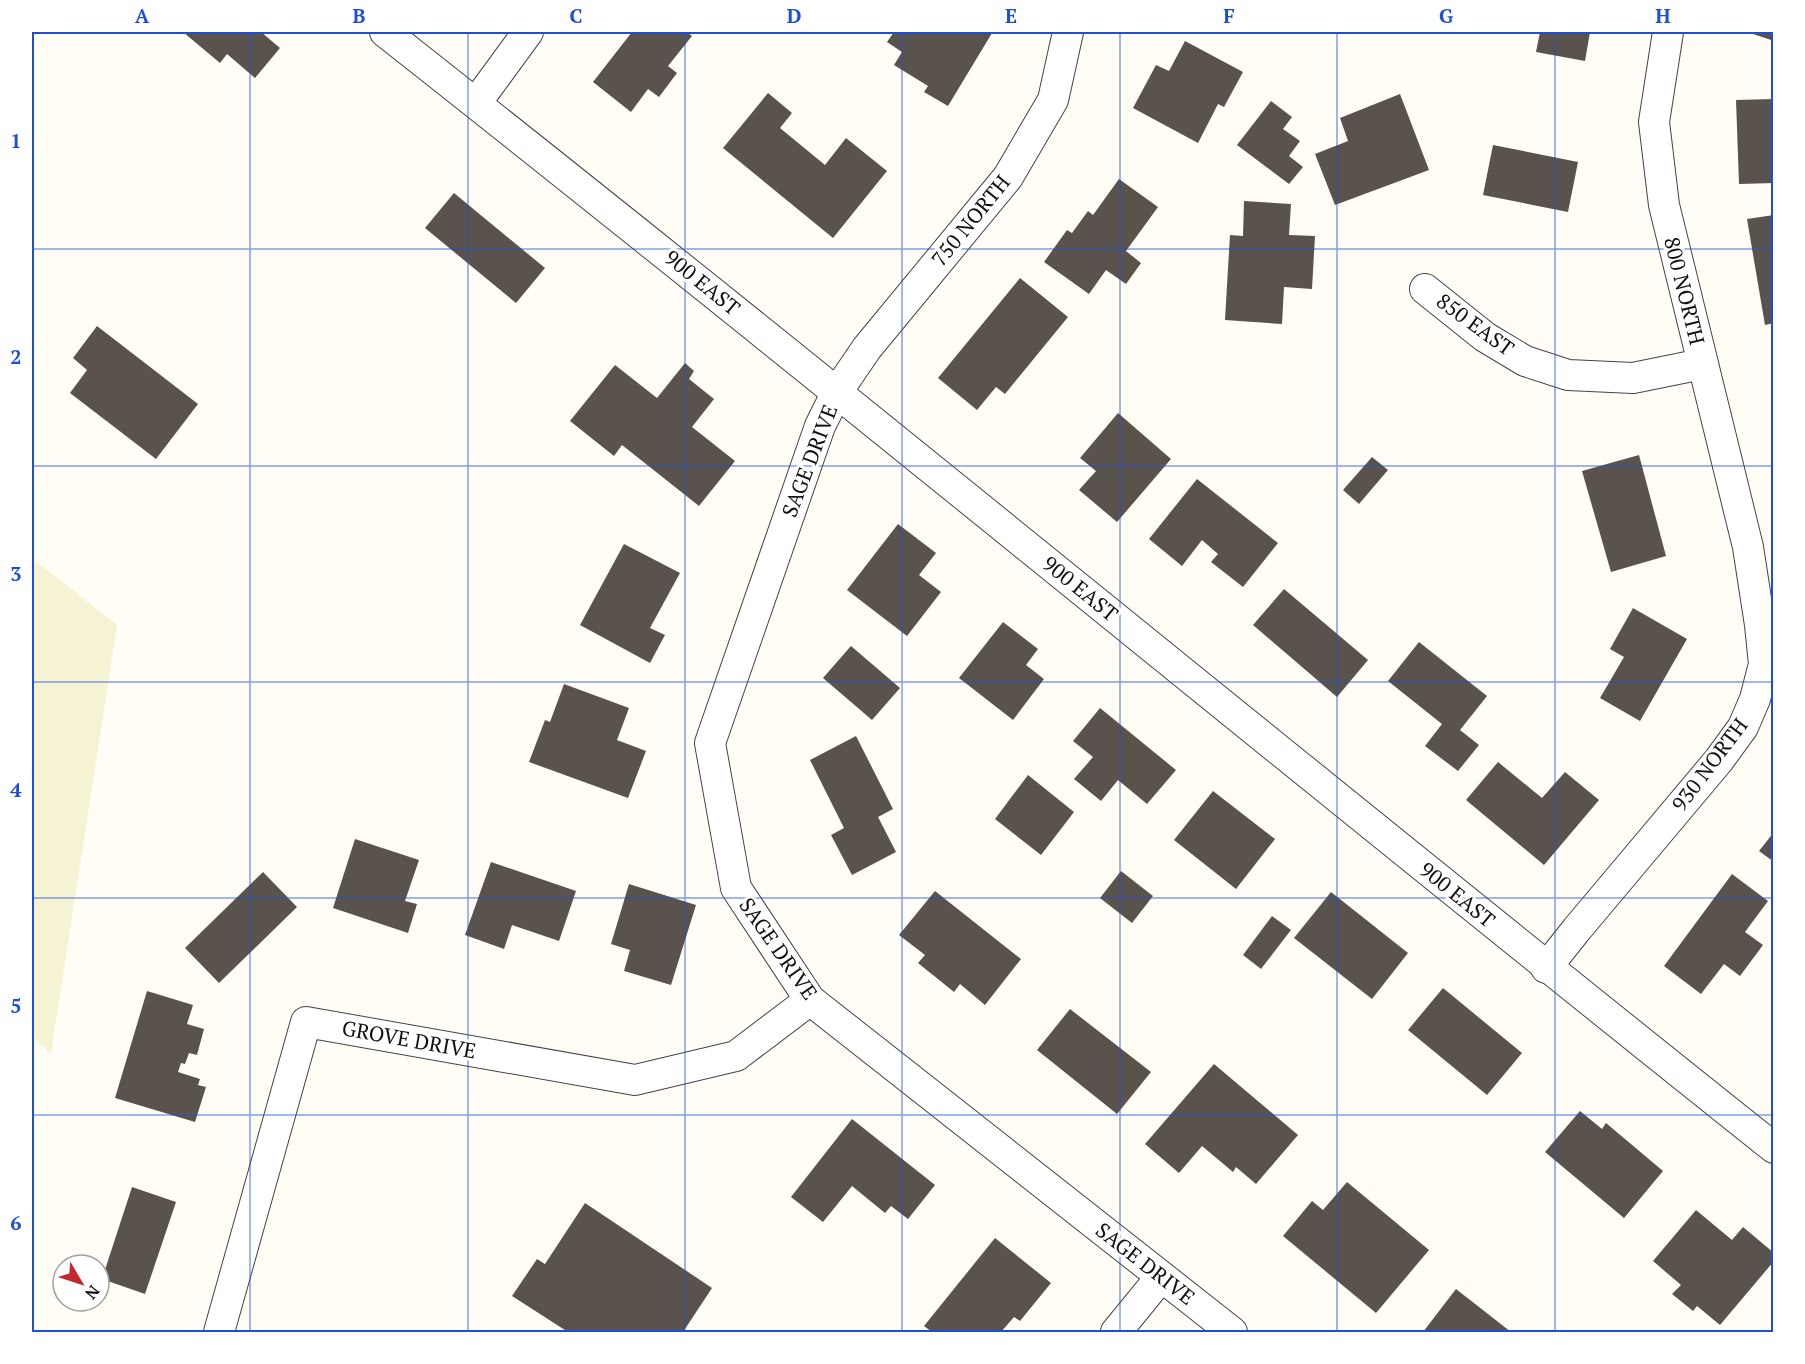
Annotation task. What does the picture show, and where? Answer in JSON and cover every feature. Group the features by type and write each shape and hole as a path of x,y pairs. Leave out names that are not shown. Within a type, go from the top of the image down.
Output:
{"street":[{"name":"900 EAST","path":"385,32 837,392 1546,968 1773,1148"},
{"path":"476,104 528,32"},
{"name":"750 NORTH","path":"837,392 867,348 1008,177 1053,100 1068,32"},
{"name":"800 NORTH","path":"1668,32 1654,123 1664,206 1702,364 1761,544"},
{"name":"850 EAST","path":"1425,289 1485,337 1525,361 1568,375 1633,378 1702,364"},
{"name":"SAGE DRIVE","path":"837,392 820,426 710,743 736,888 810,1000 1232,1332"},
{"name":"930 NORTH","path":"1546,968 1719,760 1743,727 1755,699 1764,664 1760,625 1761,544"},
{"name":"GROVE DRIVE","path":"219,1332 306,1022 635,1080 736,1056 810,1000"},
{"path":"1116,1332 1161,1277"}],"shaded area":[{"path":"32,558 117,625 51,1053 32,1037"}],"building":[{"path":"183,32 261,32 280,48 255,78 227,54 220,63"},
{"path":"632,32 687,32 692,36 668,66 677,73 659,97 648,89 631,112 593,82"},
{"path":"894,32 992,33 948,106 924,92 928,86 894,65 902,52 887,42"},
{"path":"1540,32 1590,32 1585,61 1536,52"},
{"path":"1747,32 1774,32 1774,41"},
{"path":"1185,41 1243,72 1224,107 1218,104 1198,143 1133,108 1156,65 1169,71"},
{"path":"768,93 792,113 780,128 825,165 846,138 887,171 833,238 723,148"},
{"path":"1400,94 1429,170 1335,205 1315,154 1348,141 1340,118"},
{"path":"1774,99 1774,183 1739,184 1736,100"},
{"path":"1271,101 1292,117 1283,129 1300,141 1289,156 1303,167 1289,184 1237,145"},
{"path":"1493,145 1578,162 1568,212 1483,195"},
{"path":"1119,179 1158,207 1126,251 1141,263 1126,284 1106,270 1089,294 1044,262 1067,230 1072,233 1088,211 1093,215"},
{"path":"454,193 545,268 516,303 425,228"},
{"path":"1244,201 1291,204 1289,235 1315,236 1312,289 1284,287 1282,324 1225,320 1230,235 1243,236"},
{"path":"1774,215 1774,323 1765,325 1747,219"},
{"path":"1020,278 1068,317 1005,394 996,387 977,410 938,378"},
{"path":"97,326 198,404 156,459 70,393 87,370 73,358"},
{"path":"685,363 694,371 689,379 714,399 692,427 735,461 699,506 622,445 614,456 570,421 615,365 657,398"},
{"path":"1118,413 1171,459 1117,522 1079,490 1096,471 1080,458"},
{"path":"1639,455 1666,556 1611,572 1582,471"},
{"path":"1372,457 1388,470 1359,504 1343,490"},
{"path":"1197,479 1278,543 1243,587 1211,562 1218,554 1202,540 1182,566 1149,539"},
{"path":"898,524 936,553 919,575 941,592 907,636 847,590"},
{"path":"624,544 680,573 650,628 665,635 650,663 580,625"},
{"path":"1284,589 1368,660 1337,697 1253,625"},
{"path":"1633,608 1687,639 1640,721 1600,698 1624,657 1610,649"},
{"path":"1003,622 1038,649 1026,665 1044,679 1013,720 959,678"},
{"path":"1419,642 1487,696 1460,730 1479,745 1458,771 1425,746 1442,724 1388,681"},
{"path":"851,646 900,688 872,720 823,678"},
{"path":"564,684 629,708 617,740 646,751 628,798 529,762 545,720 550,722"},
{"path":"1100,708 1176,770 1147,804 1118,780 1101,801 1074,779 1093,757 1073,741"},
{"path":"856,736 893,809 878,817 896,852 852,875 831,835 844,828 810,760"},
{"path":"1498,762 1542,798 1565,772 1599,800 1544,865 1466,800"},
{"path":"1028,775 1074,812 1041,855 995,819"},
{"path":"1213,791 1275,839 1236,889 1174,840"},
{"path":"1774,832 1774,862 1759,851"},
{"path":"355,839 419,860 405,901 417,904 408,933 333,908"},
{"path":"491,862 576,891 559,941 512,925 504,949 465,935"},
{"path":"1121,871 1153,896 1132,923 1100,898"},
{"path":"263,872 297,907 219,983 185,948"},
{"path":"1732,874 1768,901 1745,932 1763,945 1740,976 1724,964 1701,994 1664,966"},
{"path":"629,884 696,905 671,985 624,971 630,950 611,944"},
{"path":"935,891 1021,959 985,1005 960,984 954,992 918,963 925,955 899,935"},
{"path":"1331,892 1408,953 1372,999 1294,938"},
{"path":"1272,916 1291,930 1261,969 1243,955"},
{"path":"1443,988 1522,1053 1487,1095 1408,1030"},
{"path":"147,991 193,1005 187,1024 204,1029 197,1055 189,1053 185,1064 181,1063 178,1072 200,1079 198,1085 206,1087 195,1122 115,1098"},
{"path":"1070,1009 1151,1072 1117,1114 1037,1050"},
{"path":"1214,1064 1298,1135 1256,1184 1236,1167 1233,1172 1202,1146 1179,1173 1145,1144"},
{"path":"1580,1111 1602,1129 1606,1123 1663,1171 1624,1218 1545,1152"},
{"path":"852,1119 935,1185 908,1219 891,1206 885,1213 852,1186 823,1222 791,1197"},
{"path":"1347,1182 1429,1250 1376,1313 1283,1236 1312,1201 1323,1210"},
{"path":"132,1187 176,1202 145,1294 111,1282 110,1253"},
{"path":"585,1203 712,1288 683,1332 568,1332 512,1296 537,1259 545,1264"},
{"path":"1696,1210 1732,1240 1743,1227 1774,1253 1774,1261 1720,1325 1697,1306 1693,1311 1672,1294 1681,1285 1653,1261"},
{"path":"995,1238 1051,1283 1020,1321 1014,1317 1001,1332 932,1332 924,1326"},
{"path":"1456,1289 1511,1332 1423,1332"}]}
